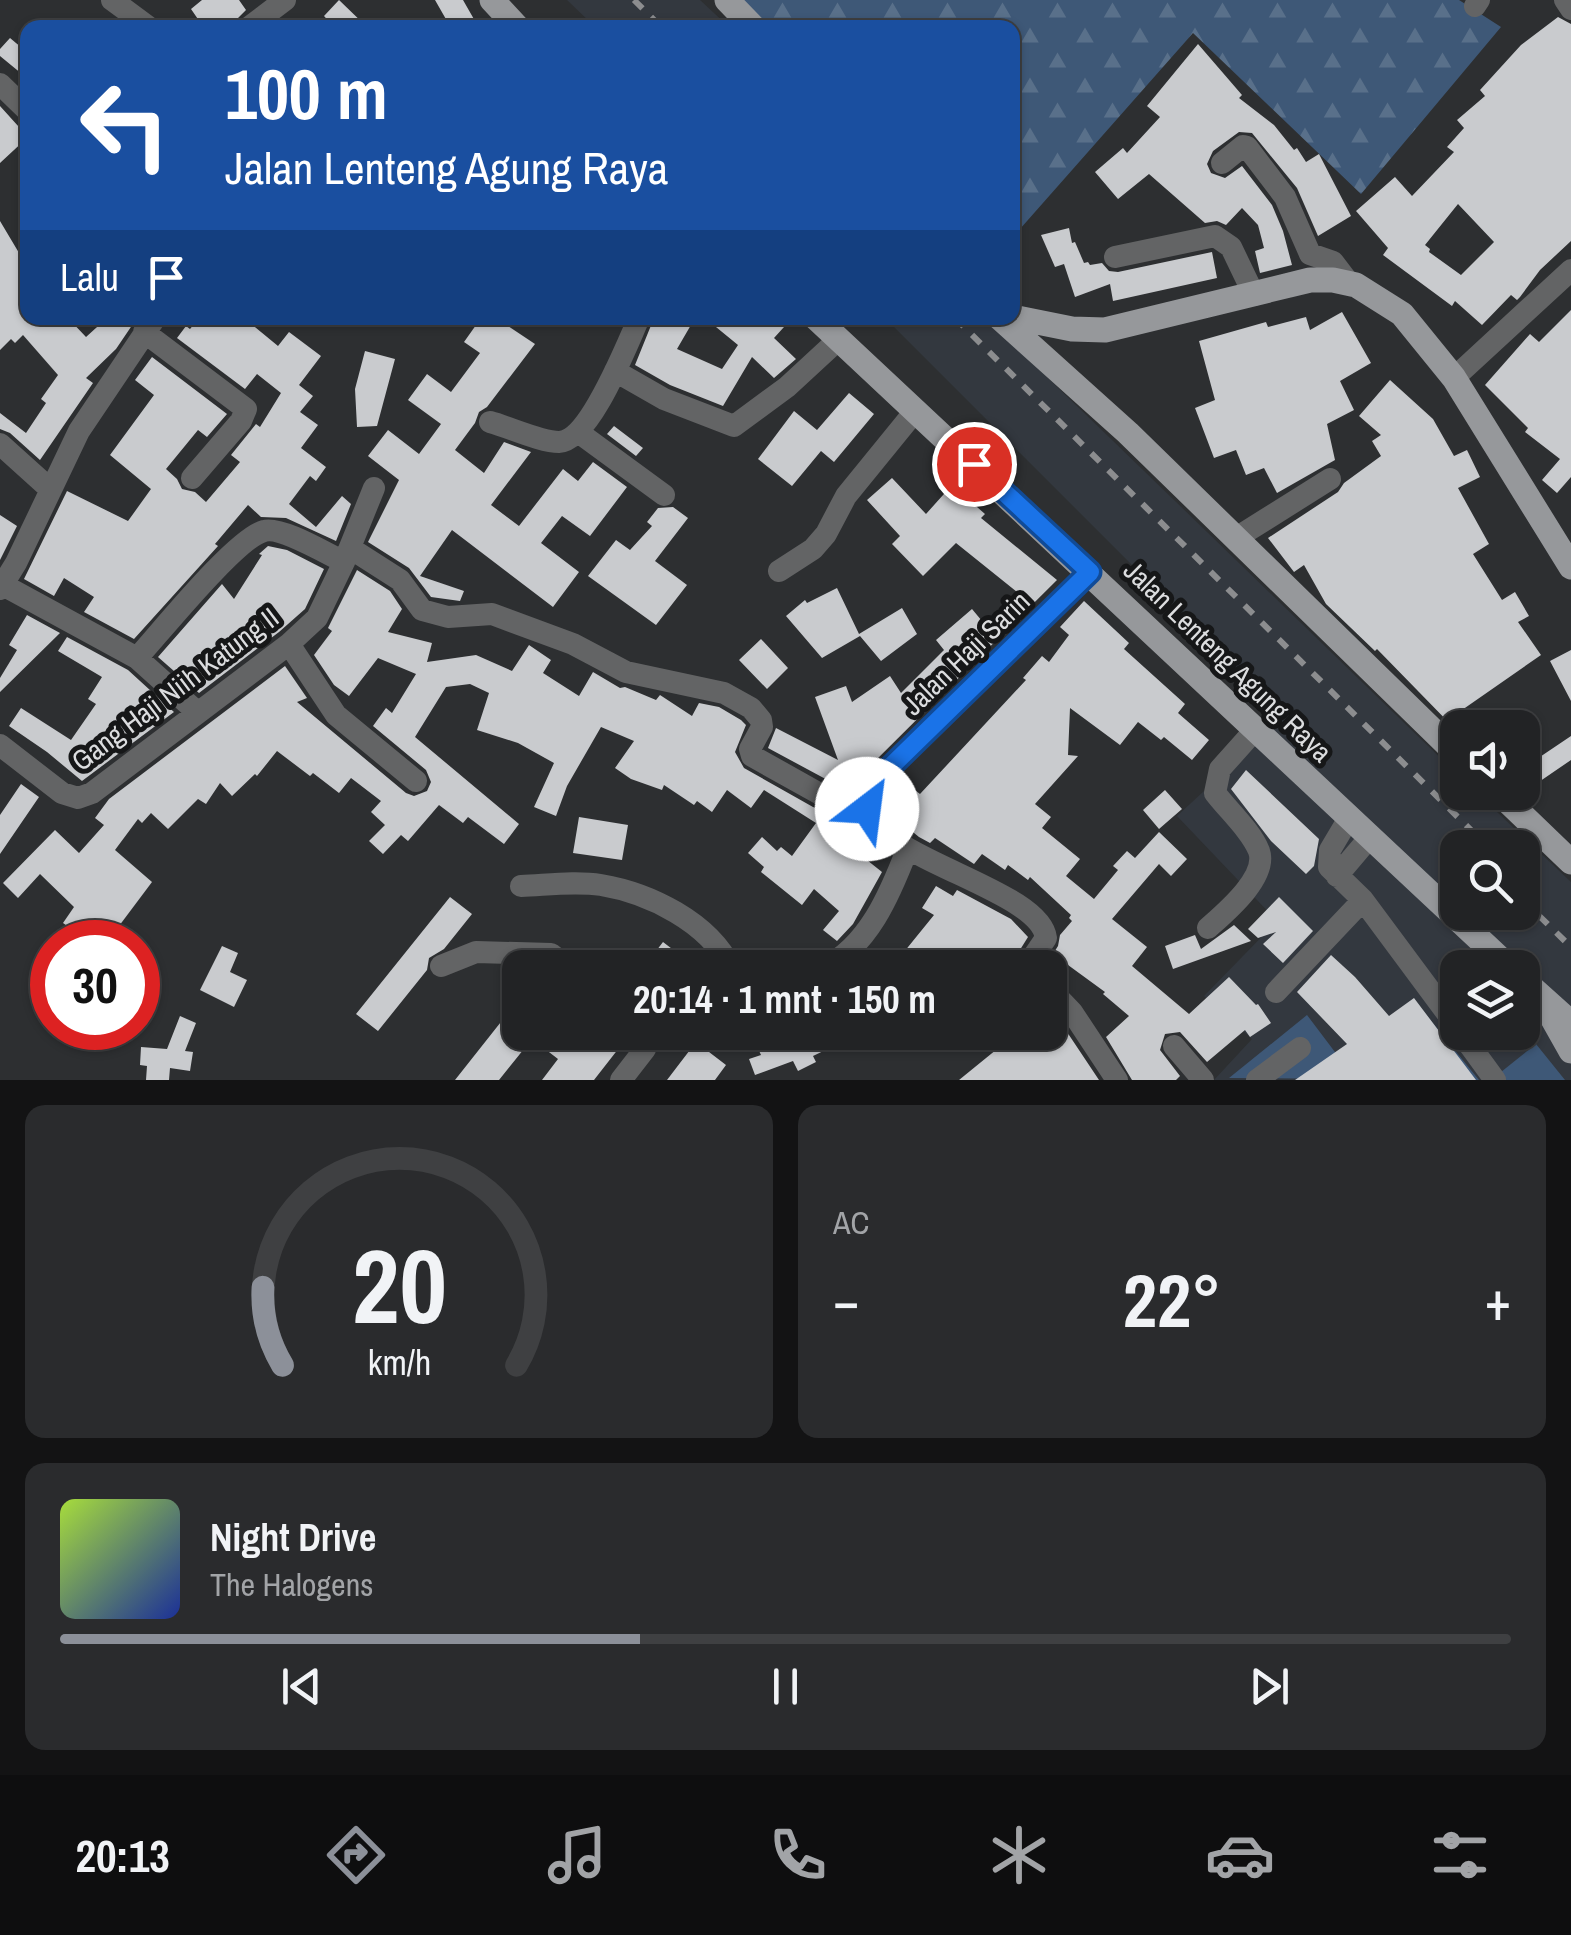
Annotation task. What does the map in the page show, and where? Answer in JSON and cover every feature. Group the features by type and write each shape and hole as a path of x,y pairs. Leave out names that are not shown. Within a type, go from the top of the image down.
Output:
{"main road":[{"path":"492,0 511,20"},
{"path":"727,0 746,20"},
{"path":"1020,319 1072,330 1105,330 1310,280 1349,282 1402,314 1454,378 1564,534 1571,567"},
{"name":"Jalan Lenteng Agung Raya","path":"824,325 1491,950"},
{"path":"1008,325 1084,392 1440,737"},
{"path":"1520,810 1568,849"},
{"path":"1540,995 1571,1023"},
{"path":"1540,1001 1571,1051"}],"street":[{"path":"112,0 139,20"},
{"path":"1566,0 1571,9"},
{"path":"0,84 20,103"},
{"path":"1222,163 1247,147 1286,197 1310,254 1336,264 1349,282"},
{"path":"1115,257 1215,236 1231,247 1254,296"},
{"path":"1454,378 1571,270"},
{"path":"192,478 241,421 246,408 150,325 93,406 2,587 137,658 198,712"},
{"path":"490,422 565,442 578,432 615,371 636,325"},
{"path":"615,371 664,399 734,426 778,394 839,339"},
{"path":"779,571 813,549 826,534 846,496 916,410"},
{"path":"578,432 664,496"},
{"path":"0,444 50,489"},
{"path":"1236,538 1330,480"},
{"name":"Gang Haji Niih Katung II","path":"0,745 62,793 78,798 92,793 317,618 374,488"},
{"path":"137,658 233,553 259,533 275,531 347,555 400,580 422,610 436,615 492,614 573,644 626,672 724,692 751,708 762,720 750,749 752,756 831,798 867,796 867,809 875,823 907,850 990,887 1042,926 1046,938 1038,950"},
{"name":"Jalan Haji Sarin","path":"867,796 876,781 1090,572"},
{"path":"288,644 336,715 416,781"},
{"path":"1208,928 1244,895 1261,863 1258,848 1215,793 1220,769 1254,731"},
{"path":"1349,818 1330,850 1330,867 1363,900 1440,1004"},
{"path":"1337,876 1370,837"},
{"path":"848,950 888,895 907,850"},
{"path":"521,886 602,885 664,908 706,934 721,950"},
{"path":"1276,992 1363,900"},
{"path":"441,966 476,952 502,953"},
{"path":"1067,1007 1117,1080"},
{"path":"1174,1046 1203,1080"},
{"path":"1257,1080 1300,1048"},
{"path":"621,1080 644,1050"},
{"path":"1473,1050 1495,1080"}],"shaded area":[{"path":"567,0 700,0 721,20 588,20"},
{"path":"892,325 993,325 1440,758 1440,810 1495,810 1516,830 1440,830 1440,930 1540,930 1540,853 1571,882 1571,1080 1214,1080 1252,1039 1204,996 1277,921 1177,816 1284,717"}],"green space":[{"path":"743,0 1459,0 1501,27 1361,194 1193,33 1020,229 1020,20 760,20"},
{"path":"1419,1006 1440,1032 1440,1050 1455,1050 1479,1080 1229,1078 1307,1015 1341,1060"},
{"path":"1540,1049 1565,1080 1491,1080 1528,1050"}],"building":[{"path":"202,0 239,0 246,10 236,20 199,20 191,9"},
{"path":"339,0 360,20 328,20 324,16"},
{"path":"435,0 463,0 474,20 446,20"},
{"path":"1558,17 1571,24 1571,241 1540,270 1517,300 1511,295 1482,325 1455,301 1452,306 1383,255 1388,248 1356,211 1395,177 1412,196 1454,152 1447,147 1464,128 1457,120 1485,96 1480,90 1521,45","holes":["1458,204 1494,242 1461,275 1425,245"]},
{"path":"10,38 20,46 20,72 0,56 0,49"},
{"path":"1198,44 1242,95 1239,98 1274,125 1306,162 1319,154 1351,216 1318,236 1297,188 1252,133 1239,132 1213,151 1207,164 1211,173 1225,178 1242,166 1272,205 1292,265 1260,273 1255,251 1264,248 1258,225 1242,208 1226,225 1217,221 1205,223 1149,174 1118,199 1095,172 1123,148 1127,153 1160,117 1147,106"},
{"path":"0,106 20,128 20,144 0,163"},
{"path":"0,221 20,255 20,325 75,325 86,337 99,325 132,325 116,349 86,378 93,383 40,460 0,429 0,413 26,433 46,403 41,399 58,375 23,335 15,343 11,339 0,350"},
{"path":"1069,228 1072,243 1075,242 1084,263 1102,263 1109,271 1118,272 1212,252 1217,278 1113,301 1110,284 1075,297 1064,264 1055,267 1041,235"},
{"path":"1571,310 1571,477 1557,493 1542,480 1560,459 1525,432 1528,428 1485,385 1530,334 1539,342"},
{"path":"1342,312 1371,363 1340,381 1354,410 1327,424 1335,460 1277,493 1264,468 1246,475 1236,450 1214,458 1195,408 1215,400 1199,341 1266,322 1268,327 1306,317 1310,330"},
{"path":"193,325 252,325 278,346 289,332 321,356 299,385 313,396 300,412 318,425 301,448 326,467 316,481 310,476 289,504 316,527 342,496 351,504 336,541 286,518 261,517 248,505 215,544 218,546 134,639 84,612 94,597 64,578 54,596 24,579 67,491 128,521 151,489 110,455 154,395 135,380 152,357 227,414 207,437 198,430 166,469 182,489 195,492 206,502 240,462 231,455 256,424 260,427 281,393 257,374 245,389 177,338 186,326 190,329"},
{"path":"476,325 506,325 535,344 479,412 455,450 484,473 504,442 531,452 491,505 519,526 563,469 578,481 593,462 627,487 590,536 562,516 541,543 579,572 553,607 452,530 420,576 464,591 460,601 431,597 409,568 368,542 399,480 368,456 388,430 419,454 441,424 408,400 427,374 451,392 480,353 464,342"},
{"path":"651,325 691,325 677,349 722,369 738,345 714,325 782,325 784,327 774,338 796,359 774,378 752,357 723,406 670,385 635,365"},
{"path":"365,351 395,359 377,426 357,427 355,389"},
{"path":"1390,380 1433,419 1454,456 1467,450 1480,477 1458,488 1489,544 1473,554 1502,600 1515,592 1529,616 1518,622 1541,655 1462,710 1440,710 1440,714 1326,604 1304,565 1294,572 1268,538 1338,492 1344,483 1381,456 1372,441 1381,435 1359,416"},
{"path":"849,393 874,414 834,462 821,451 792,486 758,459 794,411 817,430"},
{"path":"614,426 643,448 636,456 607,434"},
{"path":"892,478 926,514 952,485 985,514 981,518 1057,580 860,780 847,761 833,783 768,748 776,728 838,760 815,697 846,686 852,702 890,676 901,693 944,650 936,640 972,609 987,627 1017,592 956,543 923,576 892,544 900,536 867,500"},
{"path":"673,507 688,518 655,561 687,585 656,625 588,576 616,540 630,550 652,526 647,522 658,508"},
{"path":"0,515 17,526 0,560"},
{"path":"268,546 287,550 324,569 305,609 199,693 158,657 222,584 234,599 262,555 259,554"},
{"path":"357,570 390,591 402,609 388,632 432,643 427,662 476,655 512,671 529,645 551,660 543,673 579,696 593,672 620,688 656,700 660,695 692,716 699,703 719,707 746,725 735,752 744,768 813,807 841,812 850,819 838,837 882,872 853,924 837,941 823,930 839,911 814,889 802,905 761,872 764,867 748,853 762,837 777,851 781,847 792,856 816,823 764,790 751,808 727,790 712,812 664,785 662,790 631,779 615,768 634,741 601,727 567,786 556,816 534,807 554,763 518,743 477,730 489,693 470,684 446,687 415,737 519,824 504,844 468,817 463,823 439,805 408,841 401,835 383,854 369,841 385,825 371,812 381,801 351,778 339,793 277,751 257,776 232,796 220,783 206,804 198,799 168,829 151,813 142,823 138,819 115,850 152,882 124,920 65,920 74,907 40,874 18,898 3,883 55,830 79,853 104,825 95,818 109,799 285,666 307,698 297,702 406,793 414,796 427,791 431,782 426,770 373,726 386,708 392,713 416,674 378,658 349,696 334,685 314,655 332,631 328,628"},
{"path":"837,588 859,634 902,608 917,634 881,661 860,636 822,658 786,616 805,600 807,603"},
{"path":"1084,601 1129,643 1124,649 1185,704 1178,713 1209,740 1192,760 1138,722 1120,745 1070,708 1068,755 1078,756 1035,804 1051,817 1042,828 1080,859 1066,876 1094,899 1118,870 1113,866 1127,851 1135,858 1159,832 1187,859 1171,876 1159,864 1112,919 1147,947 1132,966 1189,1014 1229,977 1258,1004 1271,1023 1250,1037 1245,1030 1207,1062 1180,1032 1165,1034 1160,1050 1180,1076 1176,1080 1132,1080 1106,1037 1129,1016 1105,992 1067,966 1067,950 1055,950 1060,935 1072,921 1071,915 1030,877 1028,880 1008,865 1005,870 982,854 974,864 935,838 930,843 919,837 888,812 907,784 920,794 1026,680 1023,678 1042,656 1049,662 1069,635 1060,627"},
{"path":"27,615 60,633 0,692 0,678 17,650 9,645"},
{"path":"67,637 128,670 174,712 82,781 9,726 21,708 71,740 96,704 88,699 102,677 58,651"},
{"path":"761,639 788,668 767,689 739,660"},
{"path":"1571,650 1571,701 1550,661"},
{"path":"1571,736 1571,760 1540,781 1540,757"},
{"path":"1246,770 1319,839 1314,866 1306,874 1271,841 1231,789"},
{"path":"21,784 39,797 0,854 0,815"},
{"path":"1165,790 1182,809 1159,829 1143,810"},
{"path":"579,817 628,825 622,860 573,853"},
{"path":"936,886 953,896 957,890 1011,919 1028,937 1020,950 906,950 934,915 922,908"},
{"path":"450,897 472,914 444,949 429,958 427,970 378,1031 356,1014"},
{"path":"1279,897 1313,931 1283,963 1263,944 1276,932 1258,938 1248,929"},
{"path":"1234,925 1251,941 1173,969 1165,946 1195,935 1201,949"},
{"path":"663,942 673,950 657,950"},
{"path":"222,946 238,953 230,972 247,980 234,1007 200,990"},
{"path":"1331,955 1389,1016 1414,998 1440,1032 1440,1050 1453,1050 1476,1080 1295,1080 1347,1044 1297,992"},
{"path":"180,1016 196,1023 185,1051 193,1052 190,1071 170,1068 169,1080 146,1080 147,1066 140,1065 141,1050 167,1049"},
{"path":"502,1021 502,1050 523,1050 499,1080 455,1080"},
{"path":"1067,1032 1099,1080 959,1080 996,1050 1067,1050"},
{"path":"546,1050 617,1050 594,1080 542,1080 558,1059"},
{"path":"690,1050 706,1050 726,1065 715,1080 667,1080"},
{"path":"759,1050 826,1050 813,1056 816,1062 798,1071 793,1061 755,1075 749,1059 761,1055"}],"railway":[{"path":"634,0 654,20"},
{"path":"962,325 1471,830"},
{"path":"1540,917 1571,947"}],"route":[{"path":"867,809 867,796 876,781 1090,572 974,464"}]}
